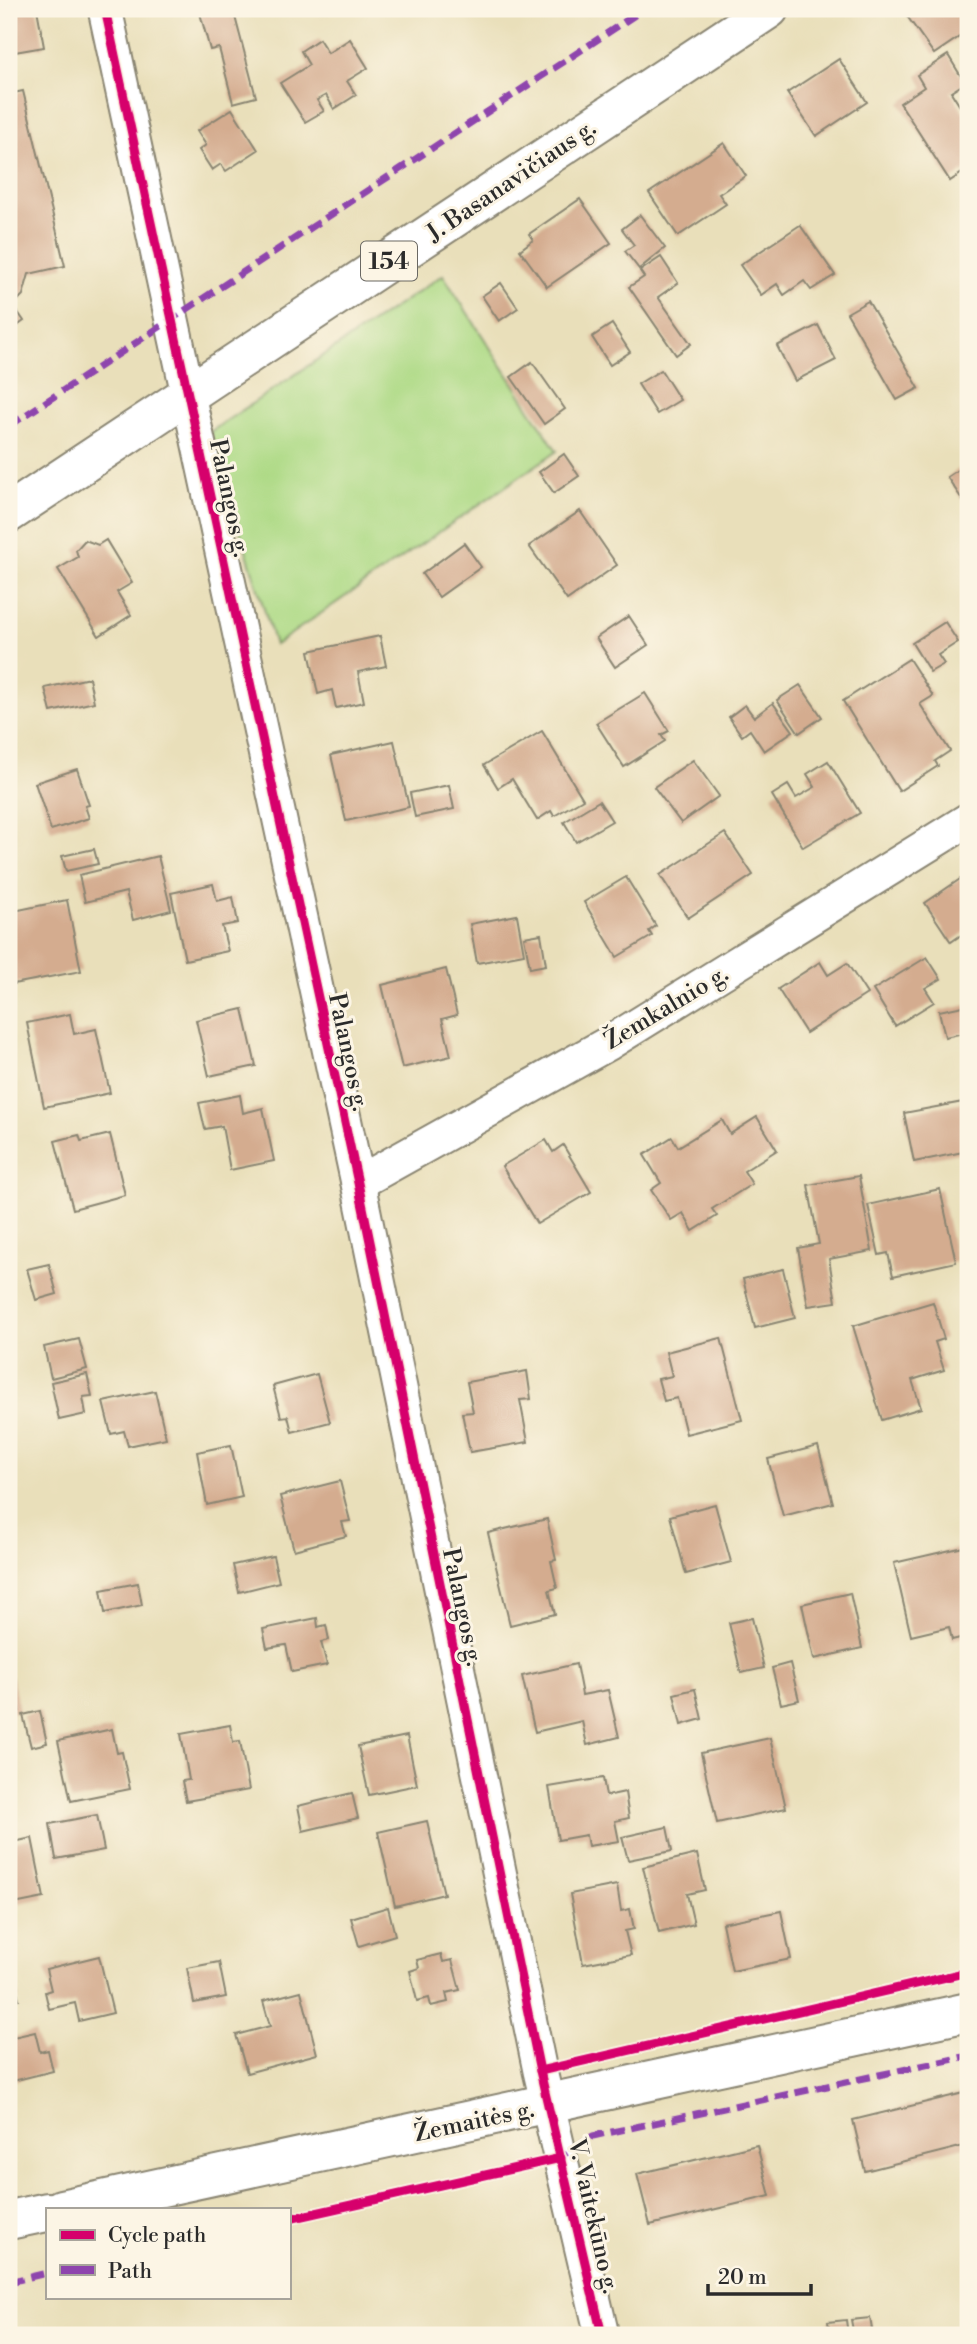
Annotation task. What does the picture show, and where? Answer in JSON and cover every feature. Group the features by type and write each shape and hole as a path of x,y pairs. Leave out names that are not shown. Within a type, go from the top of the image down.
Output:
{"main road":[{"name":"J. Basanavičiaus g.","path":"9,513 769,9"},
{"name":"Žemaitės g.","path":"66,2208 968,2012"},
{"path":"9,2220 46,2212"}],"street":[{"name":"Palangos g.","path":"105,9 358,1183 383,1321 548,2105"},
{"name":"Žemkalnio g.","path":"358,1183 608,1043 968,820"},
{"name":"V. Vaitekūno g.","path":"548,2105 602,2335"}],"green space":[{"path":"443,275 557,451 275,645 210,432"}],"building":[{"path":"9,9 37,9 44,47 9,53"},
{"path":"233,9 256,97 233,103 219,48 210,50 200,13"},
{"path":"902,9 968,9 968,31 934,54"},
{"path":"319,39 328,53 350,39 368,68 347,81 356,95 334,109 326,95 317,100 324,111 305,122 280,83 309,65 301,51"},
{"path":"948,55 965,83 951,92 968,119 968,169 950,181 900,103 924,87 917,75"},
{"path":"839,59 867,102 816,136 787,93"},
{"path":"23,91 65,266 29,274 23,295 13,305 24,321 9,332 9,94"},
{"path":"232,109 258,150 226,171 221,164 212,170 199,150 206,145 197,131"},
{"path":"724,143 746,176 719,194 726,204 678,236 649,193"},
{"path":"580,199 611,243 547,287 520,250 533,240 529,234"},
{"path":"640,215 665,248 639,269 625,251 634,245 622,229"},
{"path":"800,225 835,275 811,290 804,281 784,295 777,284 761,295 740,265"},
{"path":"661,257 678,283 658,297 691,344 676,355 629,287 644,277 640,271"},
{"path":"501,283 518,308 499,321 482,296"},
{"path":"868,301 919,388 897,400 847,313"},
{"path":"612,324 630,352 610,365 592,337"},
{"path":"818,325 836,360 795,381 777,346"},
{"path":"532,362 565,409 544,424 511,377"},
{"path":"661,370 680,400 657,414 638,384"},
{"path":"564,454 579,476 554,493 539,472"},
{"path":"968,463 968,508 947,477"},
{"path":"580,511 617,565 567,600 529,546"},
{"path":"85,540 98,545 106,540 132,583 117,592 131,615 99,636 58,569 78,557 76,550"},
{"path":"464,543 481,567 439,597 422,574"},
{"path":"629,616 648,645 615,667 596,638"},
{"path":"945,622 958,642 938,655 944,664 930,672 912,643"},
{"path":"380,636 386,666 358,672 364,702 336,708 332,690 318,694 309,651"},
{"path":"909,659 933,696 920,704 950,751 935,761 938,766 899,791 843,701"},
{"path":"89,678 94,702 51,712 45,688"},
{"path":"800,685 822,717 799,733 777,700"},
{"path":"645,693 669,731 661,735 665,741 624,767 596,723"},
{"path":"773,703 793,731 764,751 750,730 742,736 729,717 745,705 754,717"},
{"path":"542,731 583,799 554,816 551,811 537,820 512,779 498,788 484,765"},
{"path":"394,741 409,807 346,821 331,755"},
{"path":"693,760 719,796 681,823 654,787"},
{"path":"828,761 860,813 803,847 772,795 788,785 796,798 815,787 807,774"},
{"path":"77,769 89,805 85,806 89,818 51,830 35,783"},
{"path":"449,785 454,809 415,817 410,793"},
{"path":"599,801 612,821 576,842 564,822"},
{"path":"725,833 753,875 688,918 660,875"},
{"path":"94,849 98,864 66,871 62,856"},
{"path":"158,856 171,910 133,920 126,892 85,902 79,875"},
{"path":"966,875 968,930 951,942 925,903"},
{"path":"626,877 656,926 649,931 652,936 617,957 584,902"},
{"path":"213,884 217,901 233,897 238,923 222,926 228,951 185,960 171,893"},
{"path":"67,900 81,971 13,984 9,961 9,912"},
{"path":"517,915 524,954 477,963 470,924"},
{"path":"541,934 546,965 530,968 524,937"},
{"path":"927,957 941,979 925,988 934,1002 895,1026 873,990"},
{"path":"820,962 828,975 847,963 867,994 806,1033 778,989"},
{"path":"446,969 457,1015 442,1019 451,1056 402,1068 382,985"},
{"path":"968,1005 968,1032 945,1037 939,1011"},
{"path":"243,1009 256,1066 209,1076 196,1020"},
{"path":"70,1014 74,1034 96,1029 110,1093 44,1107 27,1023"},
{"path":"240,1095 243,1113 263,1108 274,1161 230,1170 222,1126 205,1129 199,1103"},
{"path":"963,1102 968,1127 968,1151 914,1162 904,1113"},
{"path":"757,1117 777,1150 744,1171 752,1184 712,1209 717,1216 693,1231 683,1213 671,1220 651,1190 661,1183 644,1155 672,1137 678,1147 722,1120 730,1134"},
{"path":"110,1134 125,1195 73,1209 55,1141 79,1135 81,1141"},
{"path":"546,1140 553,1152 563,1145 591,1192 537,1224 502,1166"},
{"path":"859,1176 872,1251 829,1259 836,1302 808,1306 798,1248 819,1244 808,1185"},
{"path":"940,1189 956,1262 893,1276 888,1253 879,1255 868,1205"},
{"path":"49,1264 57,1294 36,1300 27,1269"},
{"path":"783,1269 795,1318 755,1328 743,1279"},
{"path":"933,1302 944,1339 935,1342 944,1370 912,1380 921,1408 882,1420 853,1326"},
{"path":"721,1338 742,1420 686,1434 677,1398 664,1401 658,1379 672,1376 666,1352"},
{"path":"79,1339 87,1369 51,1378 44,1347"},
{"path":"527,1371 531,1399 520,1400 528,1442 470,1452 462,1413 473,1412 467,1382"},
{"path":"87,1374 92,1396 83,1397 86,1414 59,1420 51,1382"},
{"path":"317,1374 330,1422 292,1432 288,1416 281,1417 273,1386"},
{"path":"155,1391 166,1438 128,1446 124,1431 111,1434 103,1402"},
{"path":"231,1445 242,1497 207,1505 197,1452"},
{"path":"818,1446 833,1503 783,1516 768,1459"},
{"path":"340,1481 350,1521 342,1522 346,1536 294,1550 280,1496"},
{"path":"715,1504 731,1562 686,1574 670,1516"},
{"path":"547,1519 556,1560 551,1561 557,1588 549,1590 555,1614 510,1625 488,1533"},
{"path":"968,1546 968,1636 952,1640 949,1627 911,1636 894,1563"},
{"path":"273,1556 279,1582 239,1592 233,1565"},
{"path":"138,1583 142,1605 105,1613 101,1590"},
{"path":"850,1593 862,1648 814,1659 802,1604"},
{"path":"317,1618 318,1627 326,1625 329,1640 321,1642 327,1665 292,1672 286,1645 267,1648 263,1629"},
{"path":"752,1618 764,1668 741,1673 729,1623"},
{"path":"790,1663 799,1700 781,1704 772,1668"},
{"path":"576,1664 582,1695 608,1690 619,1737 587,1745 582,1721 535,1732 522,1676"},
{"path":"9,1677 12,1677 19,1711 9,1713"},
{"path":"695,1689 702,1719 681,1725 674,1694"},
{"path":"40,1711 47,1743 31,1747 23,1715"},
{"path":"230,1725 233,1742 240,1741 249,1790 186,1801 182,1781 189,1780 181,1734"},
{"path":"112,1729 117,1753 122,1752 130,1789 71,1801 58,1741"},
{"path":"407,1736 417,1785 369,1795 358,1746"},
{"path":"770,1738 786,1808 717,1823 701,1753"},
{"path":"603,1778 606,1796 625,1792 629,1818 615,1821 619,1841 588,1846 586,1835 558,1840 549,1787"},
{"path":"352,1793 358,1818 303,1831 298,1806"},
{"path":"97,1815 104,1850 56,1859 50,1824"},
{"path":"427,1821 444,1894 395,1906 378,1832"},
{"path":"667,1827 672,1851 628,1860 622,1837"},
{"path":"32,1838 44,1898 9,1905 9,1843"},
{"path":"697,1854 705,1890 687,1894 694,1924 659,1933 643,1867"},
{"path":"617,1885 621,1911 630,1909 634,1929 625,1931 631,1955 583,1964 570,1894"},
{"path":"388,1907 395,1935 359,1946 351,1918"},
{"path":"781,1911 791,1959 732,1971 722,1923"},
{"path":"441,1954 443,1962 452,1960 460,1990 446,1993 448,2002 431,2006 429,1998 417,2001 410,1971 419,1968 417,1960"},
{"path":"99,1956 113,2013 79,2021 75,2003 49,2009 45,1992 51,1990 46,1969"},
{"path":"9,1959 19,1999 9,2001"},
{"path":"219,1962 226,1997 194,2003 187,1968"},
{"path":"301,1991 317,2054 247,2073 236,2035 270,2026 263,2001"},
{"path":"35,2032 40,2052 48,2050 53,2071 9,2082 9,2038"},
{"path":"968,2092 968,2145 865,2171 853,2120"},
{"path":"757,2145 770,2196 650,2225 637,2174"},
{"path":"870,2318 873,2335 854,2335 851,2320"},
{"path":"846,2320 848,2335 830,2335 828,2322"}],"marked path":[{"path":"9,426 644,9"},
{"path":"555,2160 593,2136 968,2056"},
{"path":"9,2282 46,2273"}],"cycle path":[{"path":"105,9 358,1183 540,2071 602,2335"},
{"path":"540,2071 968,1972"},
{"path":"290,2219 561,2158"}]}
